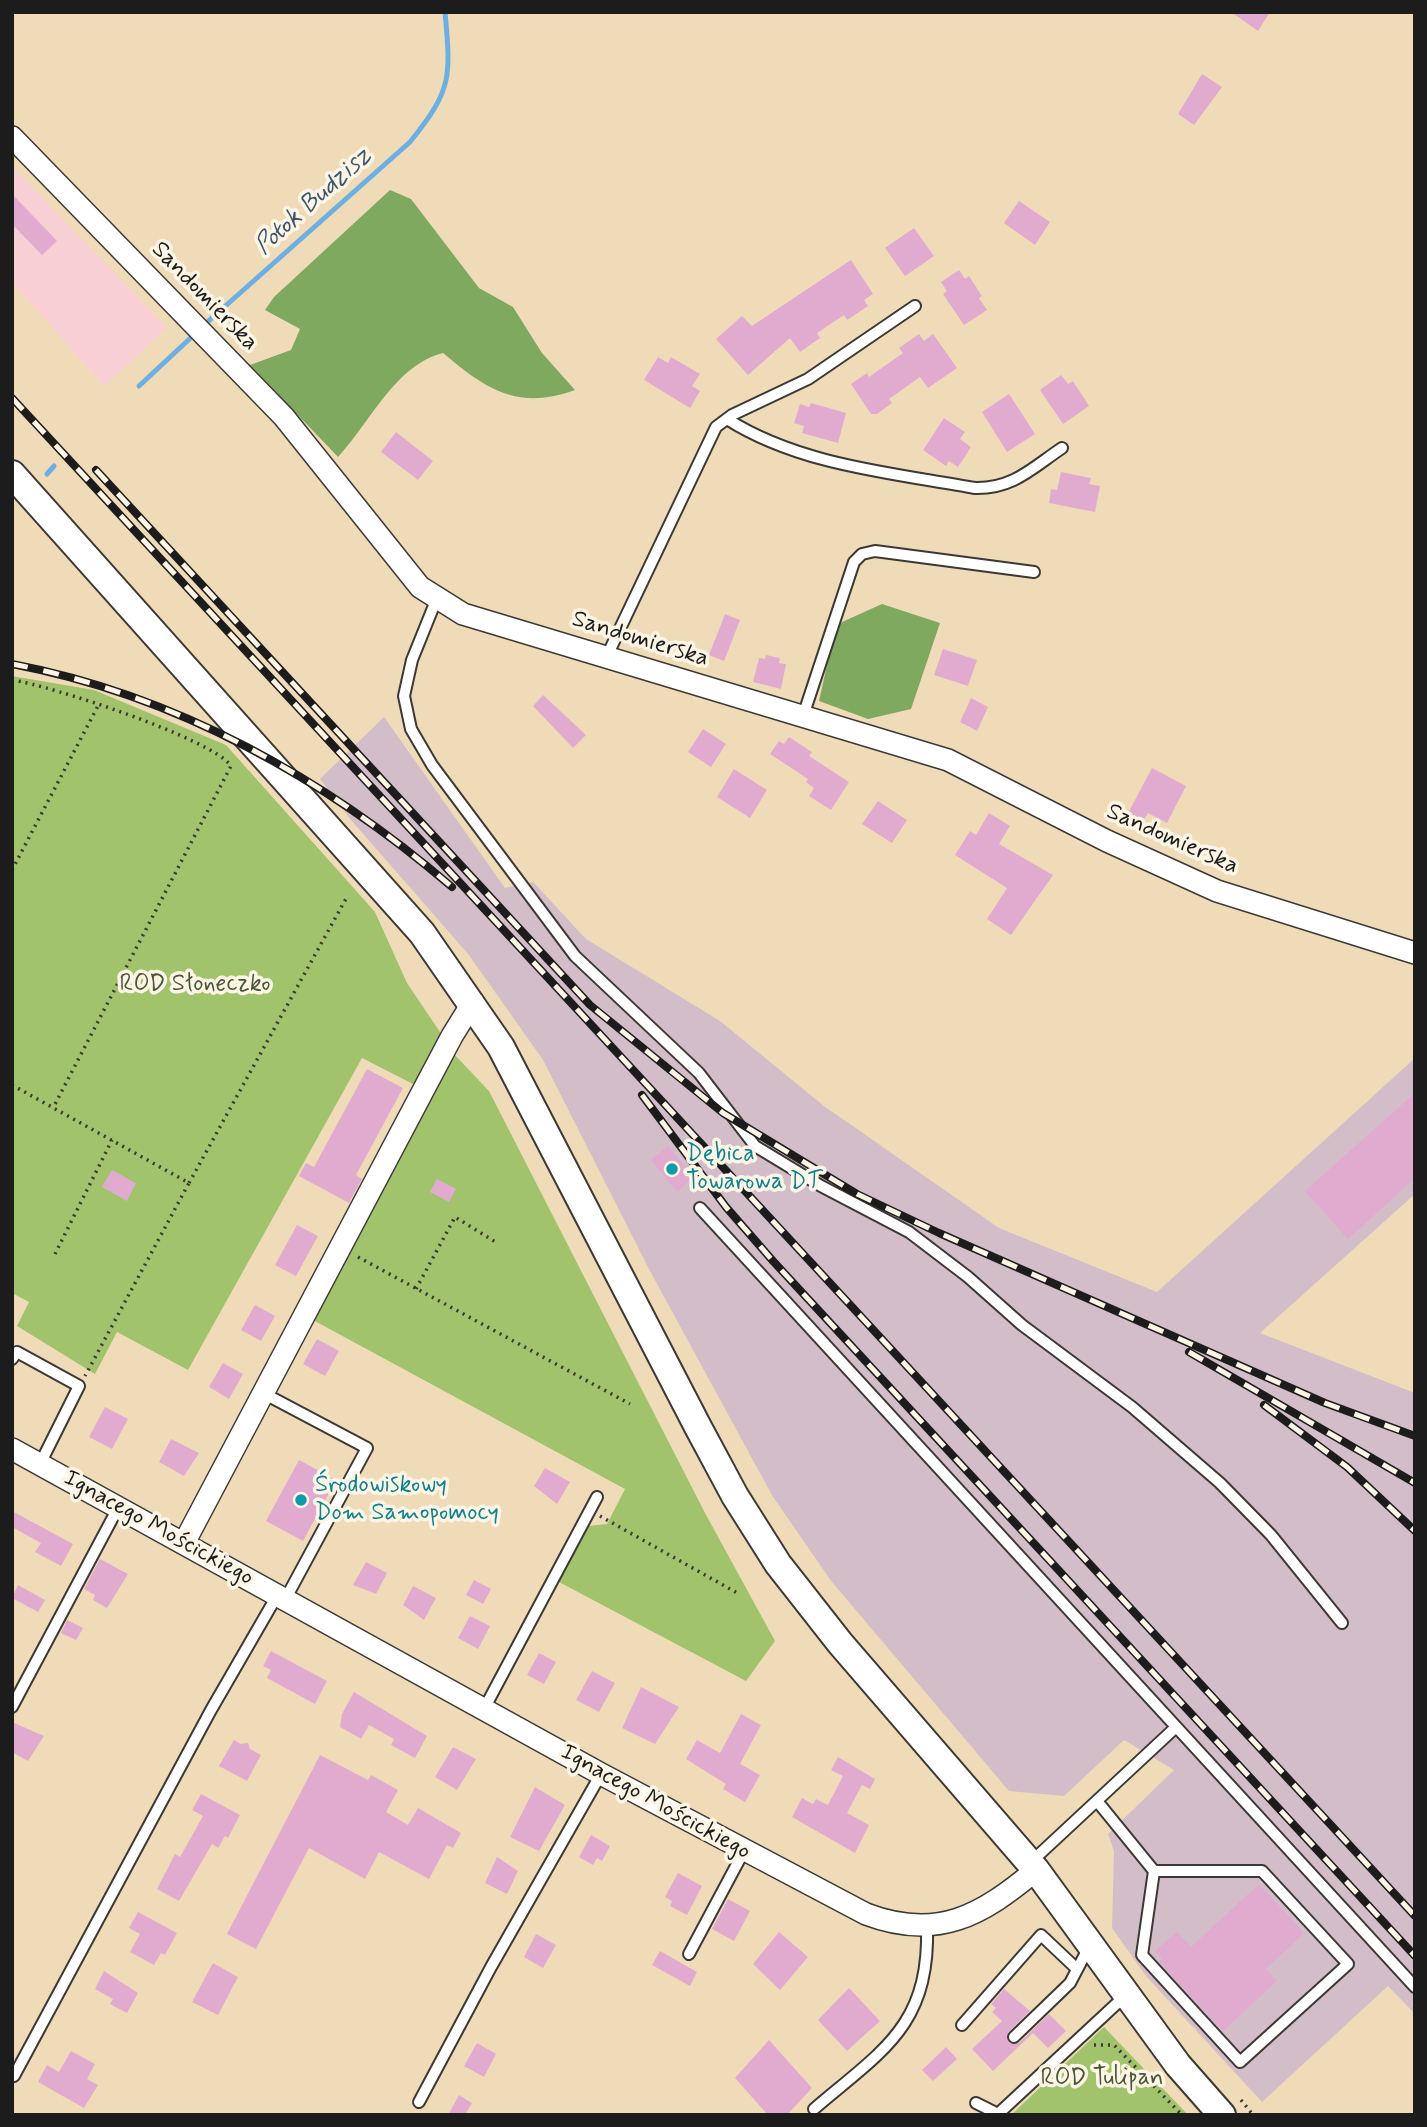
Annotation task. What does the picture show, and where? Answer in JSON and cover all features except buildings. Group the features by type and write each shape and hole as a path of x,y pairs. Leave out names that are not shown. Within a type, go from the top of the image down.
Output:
{"street":[{"name":"Sandomierska","path":"12,136 284,417 420,587 463,614 948,760 1107,841 1217,891 1415,953"},
{"path":"12,474 422,933 473,1002 534,1108 735,1496 778,1564 840,1643 1033,1867 1178,2065 1222,2115"},
{"path":"184,1542 452,1036 473,1002"},
{"name":"Ignacego Mościckiego","path":"12,1449 601,1774 866,1914 882,1920 927,1926 971,1916 1008,1893 1033,1867"}],"lane":[{"path":"607,658 716,427 808,379 915,306"},
{"path":"727,419 770,441 815,456 975,488 996,488 1012,482 1062,448"},
{"path":"803,716 853,562 862,554 875,551 1034,572"},
{"path":"437,598 412,660 404,696 411,729 432,765 534,906 575,956 699,1073 755,1146 821,1186 909,1232 968,1277 1022,1325 1132,1407 1220,1483 1270,1535 1342,1623"},
{"path":"700,1208 1415,1987"},
{"path":"12,1359 17,1352 79,1386 40,1464"},
{"path":"14,2076 211,1710 282,1596 367,1448 263,1394"},
{"path":"484,1709 597,1497"},
{"path":"12,1707 118,1506"},
{"path":"1033,1867 1097,1801 1175,1728"},
{"path":"419,2102 491,1967 601,1774"},
{"path":"1097,1801 1154,1871 1142,1955 1240,2062 1348,1964 1262,1871 1154,1871"},
{"path":"689,1954 744,1851"},
{"path":"814,2109 897,2038 920,1996 928,1951 927,1926"},
{"path":"962,2025 1041,1935 1077,1969"},
{"path":"1014,2037 1070,1983 1090,1945"},
{"path":"976,2103 998,2114 1126,1995"}],"path":[{"path":"12,680 99,704 174,734 223,758 231,766 53,1108"},
{"path":"12,870 99,704"},
{"path":"79,1386 348,895"},
{"path":"12,1085 189,1183"},
{"path":"55,1254 112,1140"},
{"path":"416,1289 455,1217 497,1243"},
{"path":"341,1247 630,1404"},
{"path":"590,1510 738,1594"},
{"path":"1085,2053 1101,2042 1114,2045 1182,2115"}],"shaded area":[{"path":"12,166 167,328 104,386 12,282"},
{"path":"384,717 505,888 533,882 586,939 720,1021 824,1106 999,1228 1157,1292 1415,1058 1415,1194 1260,1333 1415,1393 1415,2014 1388,1986 1262,2102 1146,1976 1112,1928 1114,1851 1108,1834 1174,1770 1124,1740 1064,1796 1009,1791 832,1582 773,1497 650,1271 543,1060 469,955 351,820 320,779"}],"green space":[{"path":"390,190 411,199 479,288 513,307 542,353 575,390 536,398 503,393 474,377 443,353 426,360 397,382 338,457 250,365 291,350 300,329 265,310 274,297"},
{"path":"882,604 940,623 911,709 868,719 819,701 833,638 842,622"},
{"name":"ROD Słoneczko","path":"12,676 94,690 226,745 375,912 407,983 442,1035 415,1085 362,1058 188,1370 117,1332 95,1374 17,1326 29,1302 12,1293"},
{"path":"453,1053 489,1091 705,1513 775,1641 746,1681 559,1582 589,1526 607,1524 625,1489 313,1320"},
{"name":"ROD Tulipan","path":"1104,2027 1188,2115 1011,2115"}],"waterway":[{"name":"Potok Budzisz","path":"204,325 410,142 424,124 446,82 448,53 445,12"},
{"name":"Potok Budzisz","path":"139,386 197,332"},
{"name":"Potok Budzisz","path":"47,474 54,466"}],"railway":[{"path":"12,398 1415,1916"},
{"path":"96,470 590,1005 723,1113 857,1194 939,1233 1325,1403 1415,1436"},
{"path":"12,664 73,678 132,697 190,720 246,747 301,777 353,811 452,887"},
{"path":"642,1095 726,1207 773,1261 1415,1956"},
{"path":"1189,1352 1415,1483"},
{"path":"1264,1405 1347,1467 1415,1531"}],"place":[{"name":"Dębica Towarowa DT","path":"672,1169"},
{"name":"Środowiskowy Dom Samopomocy","path":"301,1500"}]}
